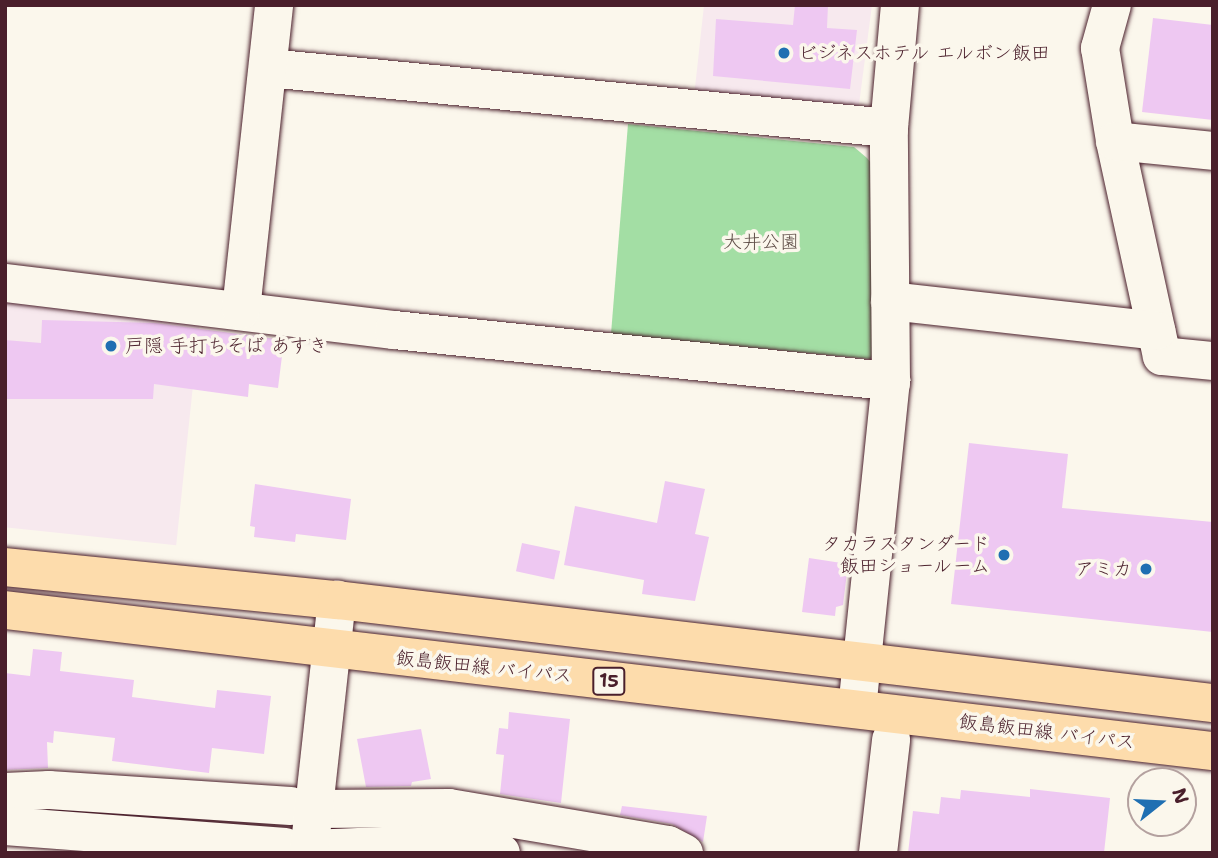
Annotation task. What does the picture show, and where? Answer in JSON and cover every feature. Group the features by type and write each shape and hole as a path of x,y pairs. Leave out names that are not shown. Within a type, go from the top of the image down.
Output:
{"main road":[{"path":"5,567 337,600 1213,703"},
{"name":"飯島飯田線 バイパス","path":"5,610 1213,751"}],"street":[{"path":"241,310 274,5"},
{"path":"857,709 891,381 889,128 900,5"},
{"path":"1112,5 1100,48 1115,141 1162,356 1213,361"},
{"path":"268,68 889,128"},
{"path":"1115,141 1213,151"},
{"path":"5,283 891,381"},
{"path":"890,301 1156,331"},
{"path":"301,849 302,808 331,649 337,600"},
{"path":"878,853 891,740"},
{"path":"5,792 49,790 302,808 449,808 668,845 684,853"},
{"path":"5,826 301,849 457,843 501,853"}],"shaded area":[{"path":"704,5 872,5 858,112 694,97"},
{"path":"5,299 200,319 176,545 5,527"}],"green space":[{"name":"大井公園","path":"628,124 854,147 867,158 876,169 876,352 870,359 611,334"}],"building":[{"name":"ビジネスホテル エルボン飯田","path":"795,5 828,5 827,28 857,30 850,89 713,76 716,19 793,25"},
{"path":"1153,18 1213,25 1213,120 1142,112"},
{"path":"42,320 155,323 284,340 278,388 249,384 248,397 154,384 153,399 5,399 5,340 41,343"},
{"path":"969,443 1068,454 1062,508 1213,522 1213,632 951,604"},
{"path":"665,481 705,489 695,534 709,537 695,601 642,594 644,580 564,565 575,506 657,523"},
{"path":"255,484 351,499 346,540 296,534 295,542 254,537 255,527 250,526"},
{"path":"522,543 560,551 554,579 516,571"},
{"path":"809,558 848,564 843,605 836,607 835,616 802,612"},
{"path":"33,649 62,652 60,671 134,680 132,697 215,708 217,690 271,696 264,754 212,748 209,773 112,761 115,738 54,731 53,743 47,742 48,768 5,770 5,673 30,676"},
{"path":"509,712 570,719 561,803 500,794 504,755 496,754 499,728 508,729"},
{"path":"421,729 431,779 412,782 411,786 366,787 357,739"},
{"path":"1030,789 1110,798 1104,853 908,853 913,811 939,814 941,797 960,799 961,790 1030,797"},
{"path":"622,806 707,816 703,842 672,824 620,815"}],"place":[{"name":"ビジネスホテル エルボン飯田","path":"784,53"},
{"name":"戸隠 手打ちそば あすき","path":"111,346"},
{"name":"タカラスタンダード 飯田ショールーム","path":"1004,555"},
{"name":"アミカ","path":"1146,569"}]}
